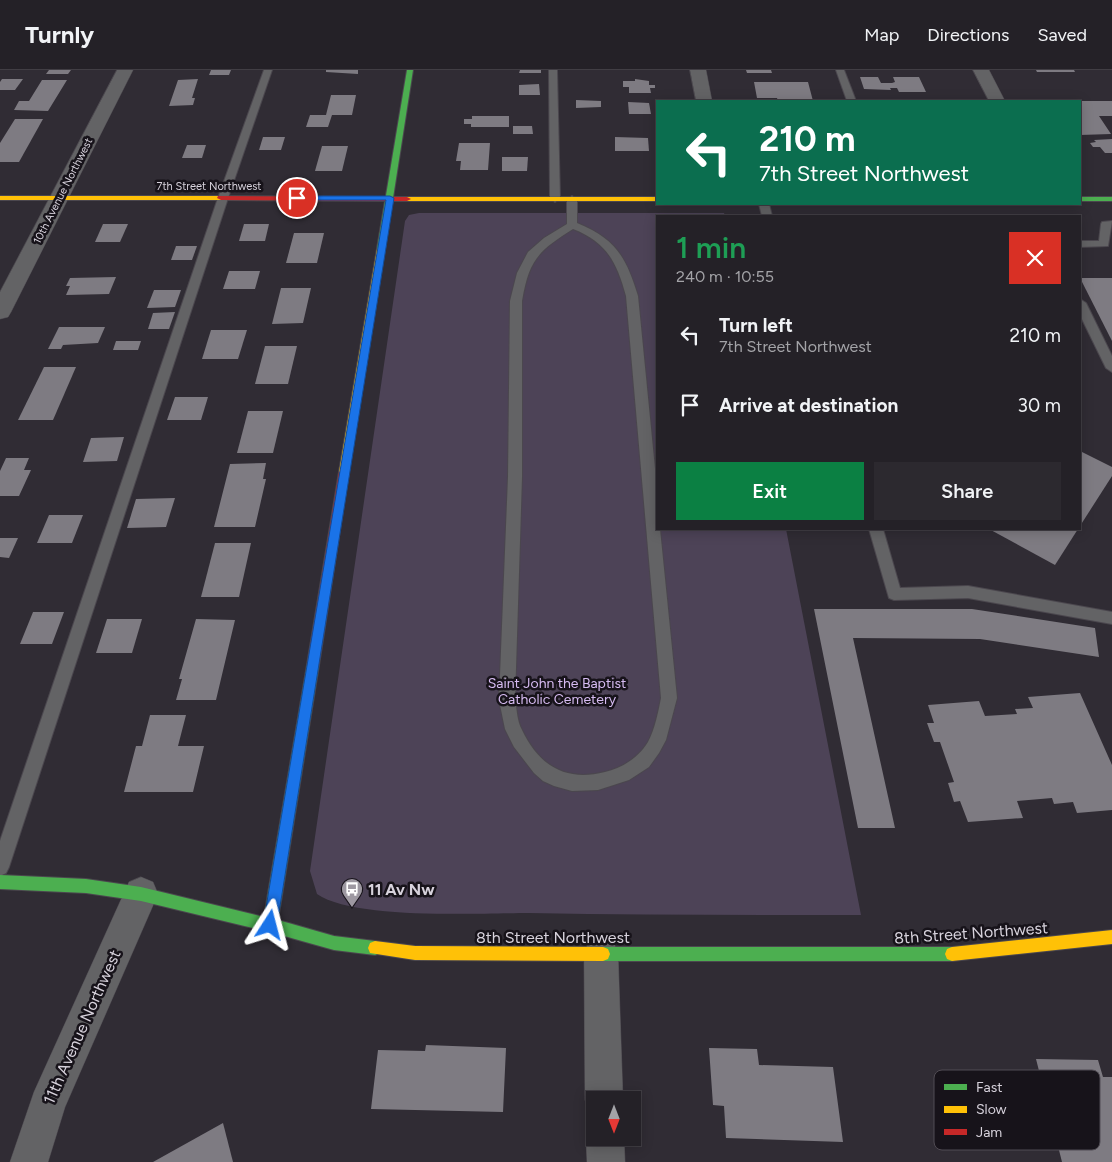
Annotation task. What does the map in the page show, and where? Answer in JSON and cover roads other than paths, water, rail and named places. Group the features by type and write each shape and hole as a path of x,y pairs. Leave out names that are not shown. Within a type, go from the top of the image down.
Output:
{"street":[{"name":"10th Avenue Northwest","path":"0,312 125,70"},
{"path":"270,925 410,70"},
{"path":"698,70 704,100"},
{"path":"981,70 996,100"},
{"name":"7th Street Northwest","path":"0,198 656,199"},
{"path":"1081,199 1112,199"},
{"name":"8th Street Northwest","path":"0,882 86,886 140,894 270,925 334,943 415,953 939,955 1112,937"},
{"name":"11th Avenue Northwest","path":"29,1162 47,1106 140,894"},
{"path":"601,953 604,1091"},
{"path":"605,1146 606,1162"}],"lane":[{"path":"0,867 223,198 268,70"},
{"path":"553,70 555,199"},
{"path":"840,70 852,100"},
{"path":"572,199 572,225"},
{"path":"1081,244 1104,244 1106,224 1112,224"},
{"path":"572,225 600,238 615,255 626,275 632,296 669,698 661,733 644,761 622,776 595,783 568,782 550,776 536,762 515,735 507,700 515,476 516,301 520,278 527,260 551,238 572,225"},
{"path":"1081,305 1112,368"},
{"path":"876,530 894,594 968,592 1112,618"}],"place":[{"name":"11 Av Nw","path":"352,908"}],"park label":[{"name":"Saint John the Baptist Catholic Cemetery","path":"557,692"}]}
